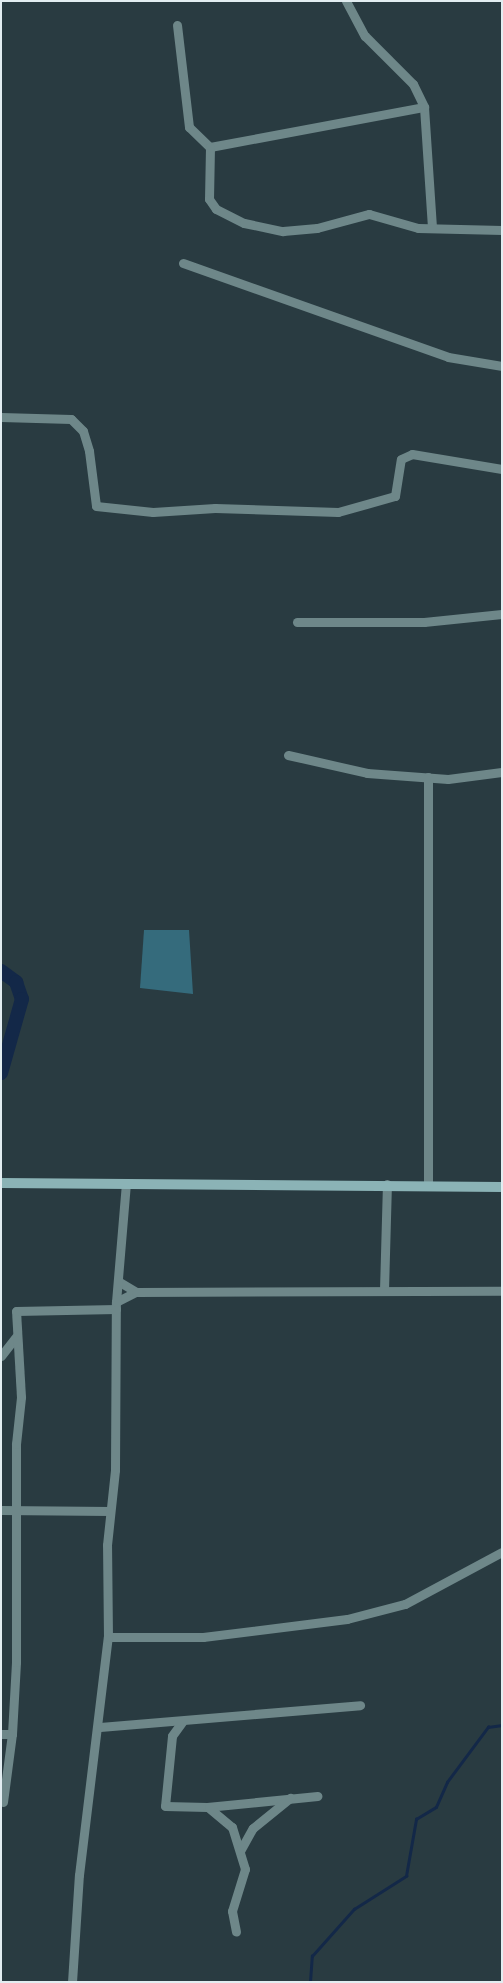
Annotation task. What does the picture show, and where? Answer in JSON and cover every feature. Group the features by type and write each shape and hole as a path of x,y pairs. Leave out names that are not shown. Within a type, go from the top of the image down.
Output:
{"main road":[{"path":"1,1183 387,1184 502,1187"}],"street":[{"path":"346,1 365,36 413,84 424,107 432,228"},
{"path":"177,26 189,127 210,147 209,199 216,209 244,222 283,231 317,228 369,214 432,228 502,230"},
{"path":"210,147 424,107"},
{"path":"183,263 448,357 502,366"},
{"path":"1,417 71,419 83,431 89,451 96,506 153,512 215,508 338,512 394,496 401,459 412,454 502,468"},
{"path":"297,622 424,622 502,614"},
{"path":"288,755 359,772 428,777 502,772"},
{"path":"428,777 428,1185"},
{"path":"72,1982 80,1866 100,1727 108,1637 116,1306 126,1184"},
{"path":"384,1290 387,1184"},
{"path":"118,1281 136,1292 502,1291"},
{"path":"3,1802 12,1734 16,1511 21,1397 16,1338 16,1311 116,1306 136,1292"},
{"path":"1,1356 16,1338"},
{"path":"1,1510 110,1511"},
{"path":"108,1637 203,1636 347,1619 405,1604 502,1552"},
{"path":"100,1727 157,1725 360,1705"},
{"path":"182,1722 172,1736 165,1806 207,1807 317,1796"},
{"path":"157,1725 172,1736"},
{"path":"1,1734 12,1734"},
{"path":"240,1851 253,1828 290,1798"},
{"path":"207,1807 217,1810 232,1827 240,1851 245,1880 232,1911 236,1932"}],"shaded area":[{"path":"144,930 189,930 193,994 140,988"}],"waterway":[{"path":"1,971 16,982 22,999 1,1073"},
{"path":"310,1982 312,1956 354,1909 406,1876 416,1819 436,1807 447,1782 488,1727 502,1725"}]}
